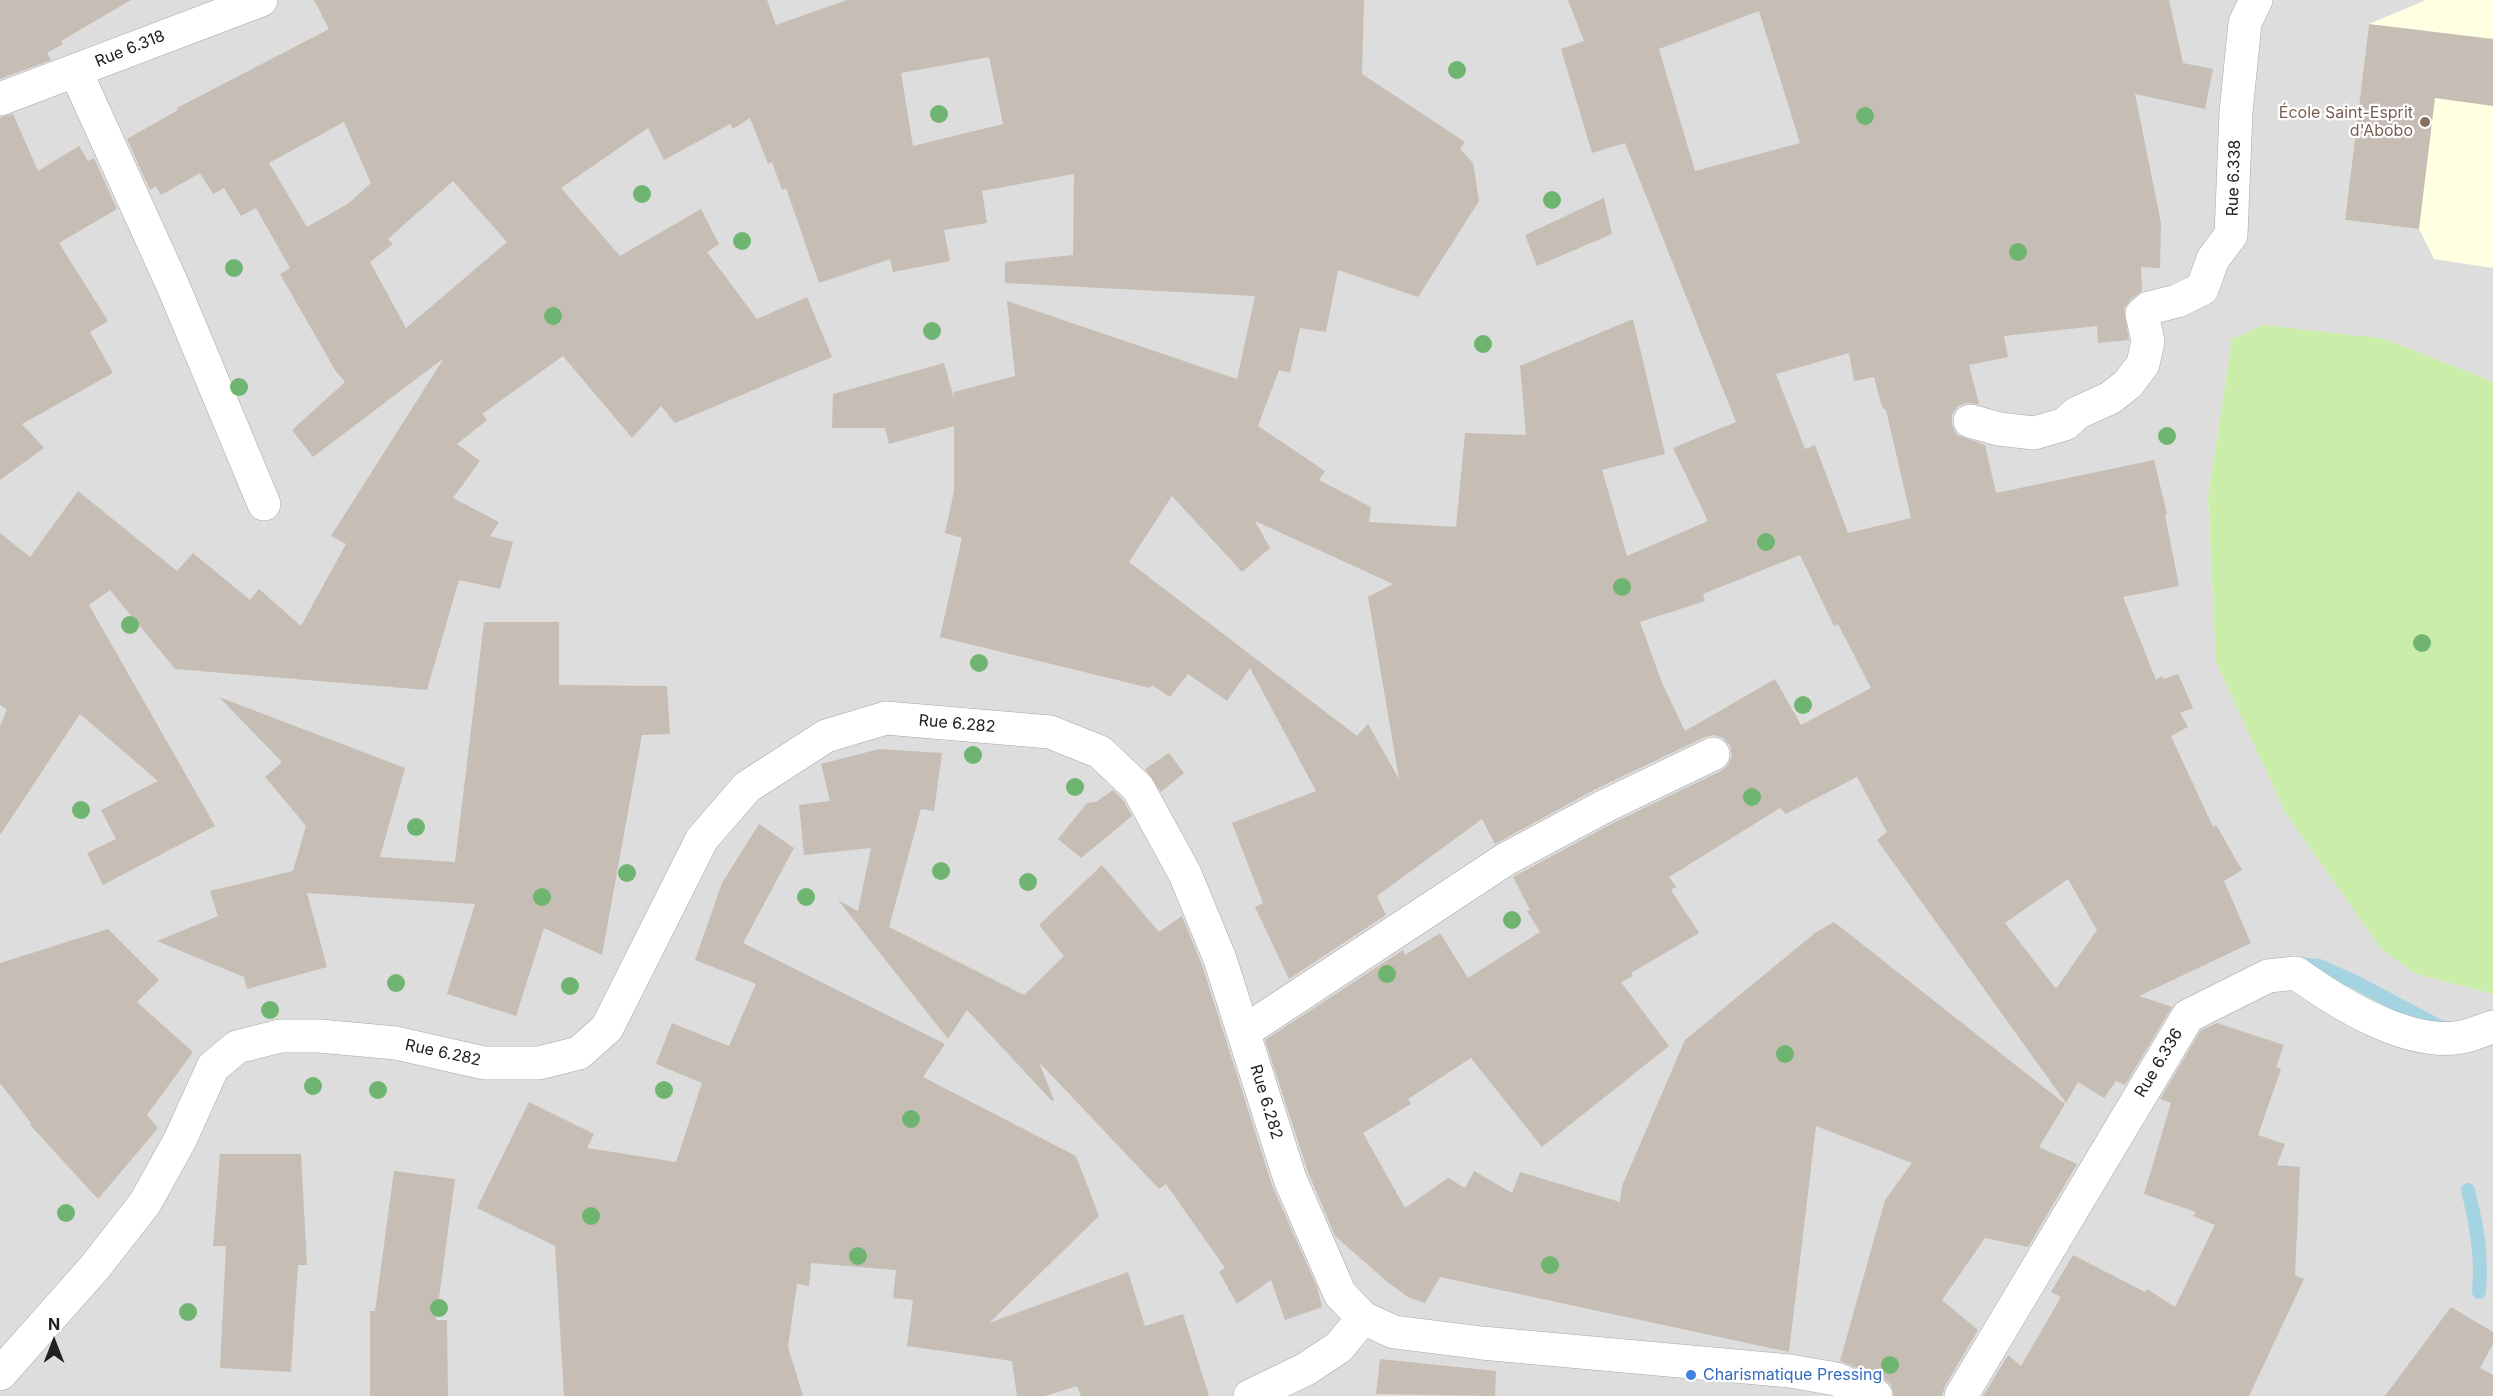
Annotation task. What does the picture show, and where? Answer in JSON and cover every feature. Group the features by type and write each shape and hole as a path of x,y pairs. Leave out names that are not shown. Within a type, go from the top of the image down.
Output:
{"street":[{"name":"Rue 6.318","path":"0,99 261,0"},
{"name":"Rue 6.338","path":"1971,421 1999,429 2034,433 2065,424 2077,413 2110,398 2127,384 2143,364 2148,341 2142,314 2149,308 2177,301 2202,289 2213,259 2231,236 2236,112 2245,23 2256,0"},
{"path":"76,72 173,286 264,504"},
{"name":"Rue 6.282","path":"0,1374 95,1267 145,1203 180,1140 213,1067 237,1047 280,1036 319,1036 396,1043 484,1063 539,1063 579,1053 608,1028 702,839 747,787 826,736 886,718 1050,732 1100,752 1138,788 1185,874 1220,959 1245,1031 1290,1179 1340,1294 1363,1318 1394,1332 1471,1342 1790,1371 1836,1379 1876,1396"},
{"path":"1245,1031 1506,859 1605,806 1713,754"},
{"name":"Rue 6.336","path":"1961,1396 2188,1016 2268,976 2296,973 2333,999 2398,1029 2431,1037 2462,1037 2493,1027"},
{"path":"1250,1396 1306,1369 1339,1347 1363,1318"}],"shaded area":[{"path":"0,0 2493,0 2493,382 2385,339 2232,339 2208,497 2216,662 2416,974 2493,994 2493,1396 0,1396"},
{"name":"École Saint-Esprit d'Abobo","path":"2426,0 2493,0 2493,268 2434,259 2419,229 2345,220 2369,24"}],"green space":[{"path":"2264,325 2385,339 2493,382 2493,994 2416,974 2381,949 2285,812 2216,662 2208,497 2232,339"}],"building":[{"path":"0,0 131,0 61,41 63,44 47,53 51,60 0,79"},
{"path":"314,0 767,0 776,25 847,0 1364,0 1362,74 1465,142 1460,149 1473,163 1479,201 1418,297 1338,270 1326,332 1300,328 1290,373 1279,370 1258,426 1325,471 1319,480 1371,507 1369,522 1456,527 1465,433 1526,435 1520,366 1633,319 1665,454 1602,470 1627,556 1708,521 1673,448 1736,422 1625,143 1592,153 1561,49 1584,41 1568,0 2169,0 2183,63 2213,69 2205,109 2135,94 2161,223 2160,268 2141,267 2142,291 2130,300 2124,309 2129,340 2098,343 2097,326 2004,336 2008,357 1969,365 1979,404 1966,403 1957,407 1952,415 1952,425 1957,435 1985,445 1996,493 2154,460 2167,514 2165,515 2179,586 2123,597 2156,680 2162,676 2164,679 2178,674 2193,708 2180,713 2188,727 2171,736 2213,827 2216,825 2242,870 2224,881 2251,943 2139,996 2172,1007 2125,1085 2116,1081 2104,1098 2078,1082 2066,1103 1877,840 1887,832 1857,777 1786,814 1780,808 1669,877 1676,887 1671,890 1699,933 1631,973 1633,976 1621,982 1669,1046 1542,1147 1471,1058 1408,1099 1411,1104 1363,1133 1405,1208 1448,1178 1465,1188 1474,1171 1512,1193 1520,1172 1620,1202 1622,1186 1685,1040 1815,933 1834,922 2065,1104 2039,1147 2077,1164 2028,1247 1985,1238 1942,1300 1978,1330 1945,1386 1942,1396 1894,1396 1891,1385 1884,1379 1840,1361 1885,1200 1912,1163 1816,1126 1789,1352 1440,1277 1425,1303 1408,1297 1335,1236 1308,1172 1265,1040 1403,950 1405,955 1440,933 1468,978 1540,932 1527,911 1530,910 1513,877 1613,823 1721,771 1728,765 1732,756 1730,745 1723,738 1715,735 1705,737 1596,789 1495,844 1482,819 1377,896 1386,915 1289,979 1255,907 1263,903 1232,823 1316,791 1250,668 1227,701 1188,674 1170,697 1152,685 1150,688 940,637 962,538 945,533 954,491 954,426 889,444 885,428 832,428 833,394 944,363 954,398 954,392 1015,376 1007,301 1237,379 1255,296 1005,283 1005,262 1073,255 1074,174 982,191 987,223 944,230 950,261 893,272 890,259 819,283 786,188 782,190 772,162 768,164 750,118 733,129 730,124 664,160 648,128 561,188 620,256 701,209 719,244 707,252 757,319 807,297 832,357 675,423 661,406 632,438 563,356 482,414 487,420 457,444 480,461 453,498 499,522 490,536 513,542 500,589 459,580 427,690 175,669 110,590 89,605 215,826 103,885 87,853 116,839 101,810 158,781 80,714 0,835 0,726 7,710 0,705 0,533 30,557 78,491 177,571 193,553 250,600 259,589 301,626 346,544 331,536 444,358 313,457 292,430 345,382 335,370 280,274 290,268 256,208 241,216 224,188 213,194 200,173 161,195 156,186 150,190 127,139 178,110 177,108 329,29","holes":["1759,11 1800,143 1695,171 1659,49","989,57 1003,124 913,146 901,73","344,122 371,183 349,203 307,227 269,163","453,181 507,242 406,328 370,262 393,244 388,239","1849,353 1854,381 1874,377 1882,407 1886,410 1911,518 1848,533 1815,445 1805,449 1776,374","1172,496 1242,572 1270,548 1255,521 1393,584 1368,597 1399,779 1368,724 1357,736 1129,562","1800,555 1834,626 1838,624 1871,688 1801,725 1775,679 1685,731 1662,683 1640,622 1705,601 1703,594","2068,879 2097,930 2056,989 2005,923"]},
{"path":"2369,24 2493,39 2493,106 2435,98 2419,229 2345,220"},
{"path":"13,114 38,171 79,146 88,161 94,158 117,209 59,243 108,321 90,332 113,373 22,424 44,448 0,480 0,117"},
{"path":"1604,198 1612,234 1537,266 1525,235"},
{"path":"484,622 559,622 559,685 667,686 670,734 642,735 602,955 544,928 516,1016 447,994 475,904 307,893 327,967 247,989 244,977 157,941 218,916 210,891 293,871 306,826 265,777 282,762 219,697 405,768 380,857 455,862"},
{"path":"879,749 942,753 934,811 921,809 889,927 1024,995 1064,956 1039,925 1102,865 1159,932 1182,916 1202,965 1272,1185 1317,1287 1322,1307 1285,1320 1271,1280 1237,1304 1219,1272 1225,1268 1166,1184 1159,1189 1039,1062 1054,1100 1052,1101 967,1010 948,1039 838,900 858,911 871,848 804,855 799,805 830,801 821,764"},
{"path":"1169,753 1184,773 1161,792 1145,769"},
{"path":"1113,790 1123,800 1132,816 1081,858 1058,839 1087,803 1096,802"},
{"path":"759,824 794,848 743,943 945,1044 923,1077 1076,1156 1099,1216 989,1323 1128,1272 1145,1326 1183,1314 1209,1396 1081,1396 1077,1386 1045,1396 1017,1396 1012,1361 907,1346 913,1300 893,1298 896,1270 811,1263 809,1286 797,1284 788,1347 803,1396 564,1396 555,1246 477,1208 529,1102 594,1134 587,1148 676,1162 702,1083 656,1064 672,1023 729,1046 756,984 695,960 722,883"},
{"path":"108,929 159,980 137,1002 193,1052 147,1115 158,1128 98,1199 30,1125 31,1123 0,1083 0,963"},
{"path":"2217,1023 2284,1045 2276,1067 2281,1069 2258,1135 2285,1144 2277,1165 2300,1167 2295,1275 2304,1279 2249,1396 1983,1396 2008,1355 2021,1366 2061,1297 2051,1292 2073,1255 2145,1292 2147,1289 2175,1307 2215,1225 2193,1216 2196,1212 2144,1194 2171,1103 2160,1099 2201,1030"},
{"path":"220,1154 301,1154 307,1265 298,1265 291,1372 220,1368 226,1246 213,1246"},
{"path":"394,1171 455,1179 436,1320 447,1320 448,1396 370,1396 370,1311 375,1311"},
{"path":"2451,1307 2493,1332 2493,1344 2480,1368 2493,1375 2493,1396 2385,1396"},
{"path":"1380,1359 1496,1371 1495,1396 1376,1394"}],"waterway":[{"path":"2297,964 2319,966 2355,982 2442,1028"},
{"path":"2468,1190 2478,1241 2479,1292"}],"place":[{"name":"École Saint-Esprit d'Abobo","path":"2425,122"},
{"name":"Charismatique Pressing","path":"1691,1375"}]}
